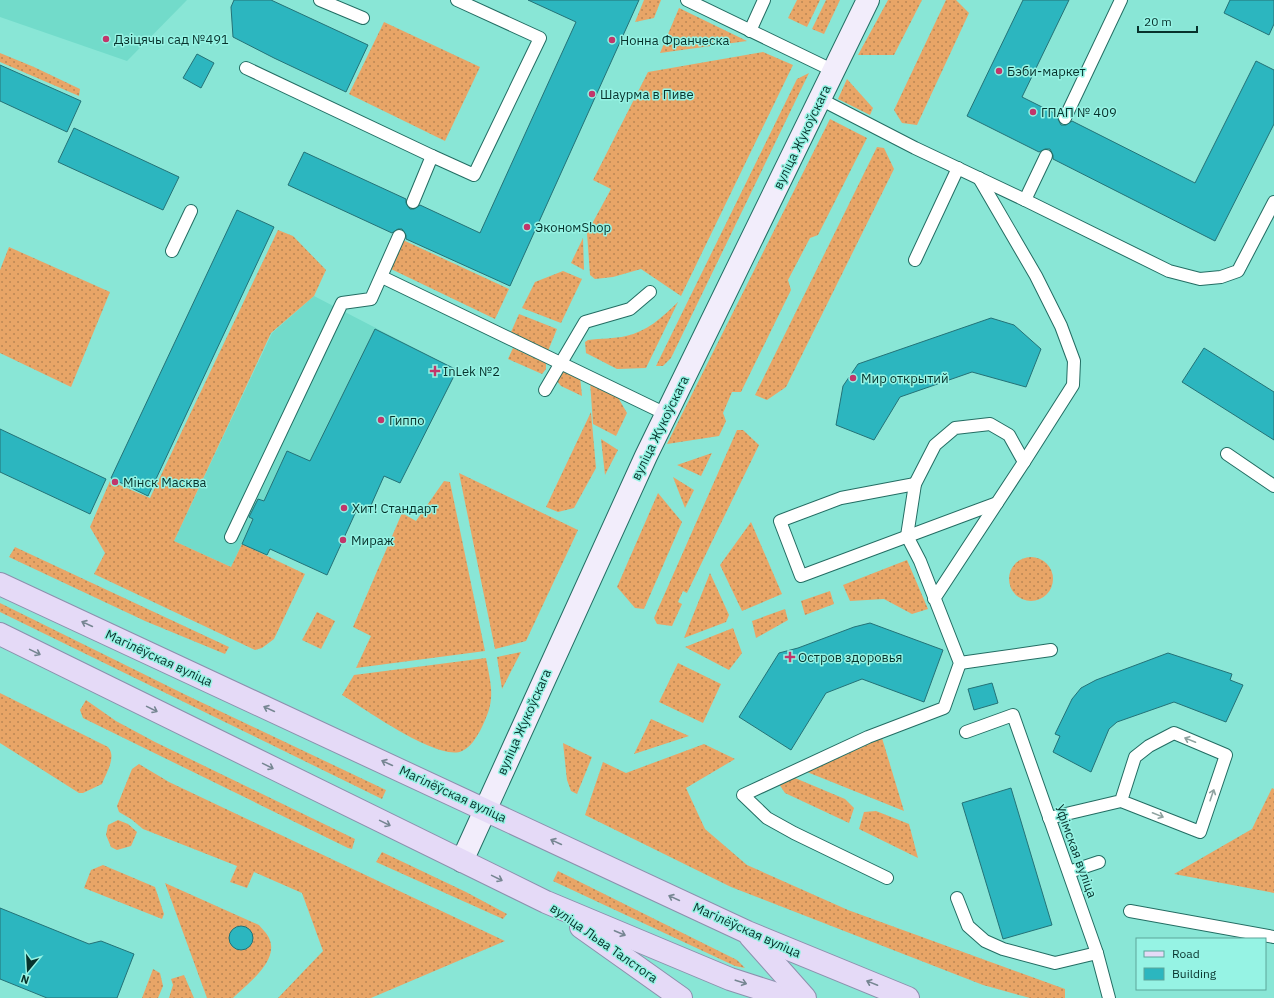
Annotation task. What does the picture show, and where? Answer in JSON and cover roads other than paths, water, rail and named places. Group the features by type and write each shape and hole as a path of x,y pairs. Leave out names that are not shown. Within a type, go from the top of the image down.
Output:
{"main road":[{"name":"вуліца Жукоўскага","path":"462,861 666,414 868,0"},
{"name":"Магілёўская вуліца","path":"0,584 747,932 908,998"},
{"path":"0,634 546,902 730,979 789,998"},
{"name":"вуліца Льва Талстога","path":"546,902 681,998"},
{"path":"747,932 804,998"}],"lane":[{"path":"320,0 363,18"},
{"path":"246,68 474,175 540,38 457,0"},
{"path":"687,0 834,70"},
{"path":"750,30 764,0"},
{"path":"1065,118 1121,0"},
{"path":"820,99 1169,271 1200,279 1221,277 1238,271 1274,202"},
{"path":"413,202 432,156"},
{"path":"1025,200 1046,156"},
{"path":"915,260 958,168"},
{"path":"934,599 1073,384 1074,361 1061,326 1036,276 979,178"},
{"path":"172,251 191,211"},
{"path":"231,537 342,303 371,299 382,277 398,236"},
{"path":"382,277 666,414"},
{"path":"545,390 585,322 630,309 650,292"},
{"path":"887,878 774,822 767,818 743,796 874,735 944,708 960,663 920,561 907,536 916,484 935,445 955,428 990,424 1009,435 1024,462"},
{"path":"1228,454 1274,486"},
{"path":"916,484 841,498 780,521 801,576 997,503"},
{"path":"960,663 1051,650"},
{"name":"Уфімская вуліца","path":"966,732 1013,715 1097,954 1109,998"},
{"path":"1049,818 1122,801 1200,832 1226,755 1174,733 1149,746 1135,757 1122,801"},
{"path":"1069,872 1099,862"},
{"path":"956,898 968,926 985,942 1003,949 1055,963 1097,954"},
{"path":"1130,911 1274,937"}],"place":[{"name":"Дзіцячы сад №491","path":"106,39"},
{"name":"Нонна Франческа","path":"612,40"},
{"name":"Бэби-маркет","path":"999,71"},
{"name":"Шаурма в Пиве","path":"592,94"},
{"name":"ГПАП № 409","path":"1033,112"},
{"name":"ЭкономShop","path":"527,227"},
{"name":"InLek №2","path":"435,371"},
{"name":"Мир открытий","path":"853,378"},
{"name":"Гиппо","path":"381,420"},
{"name":"Мінск Масква","path":"115,482"},
{"name":"Хит! Стандарт","path":"344,508"},
{"name":"Мираж","path":"343,540"},
{"name":"Остров здоровья","path":"790,657"}]}
